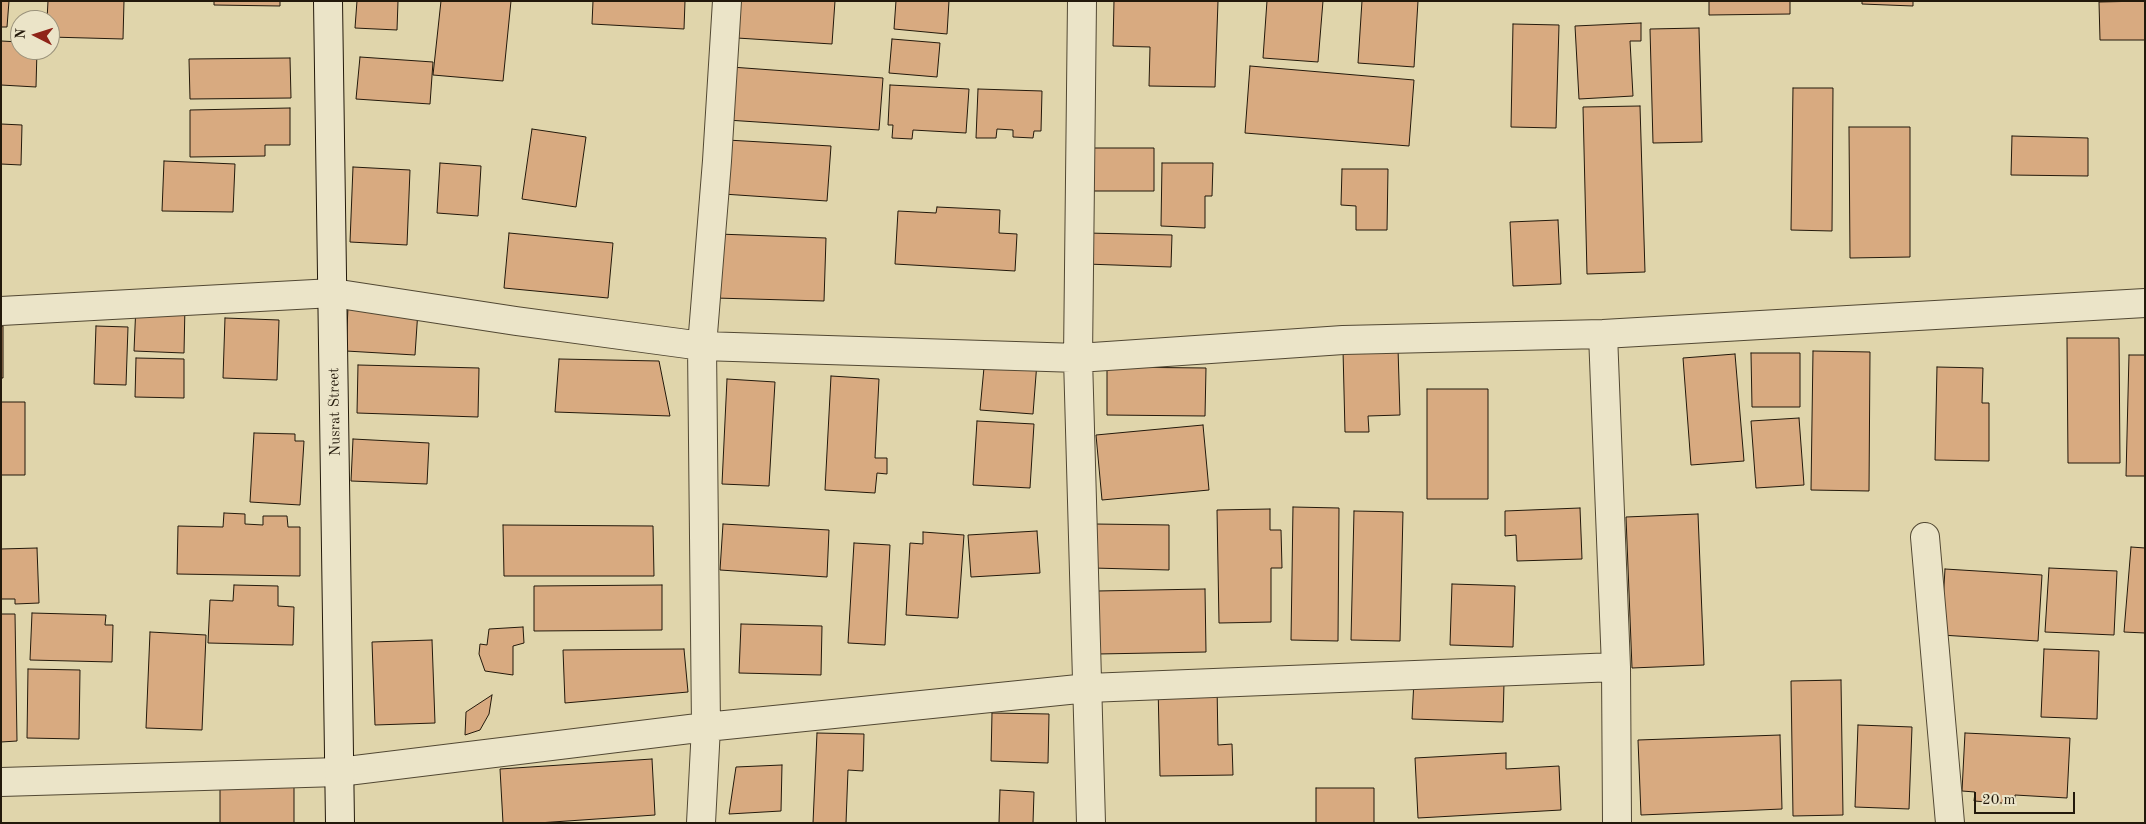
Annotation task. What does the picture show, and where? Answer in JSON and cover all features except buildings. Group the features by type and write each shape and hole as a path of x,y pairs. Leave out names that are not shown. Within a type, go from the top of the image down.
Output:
{"street":[{"name":"Nusrat Street","path":"328,1 340,823"},
{"path":"700,823 706,727 702,346 717,161 727,1"},
{"path":"1082,1 1078,358 1091,823"},
{"path":"1,311 333,293 516,321 702,346 1078,358 1343,340 1603,334 2145,303"},
{"path":"1603,334 1616,667 1617,823"},
{"path":"1925,538 1950,823"},
{"path":"1,782 339,772 706,727 1088,688 1616,667"}]}
